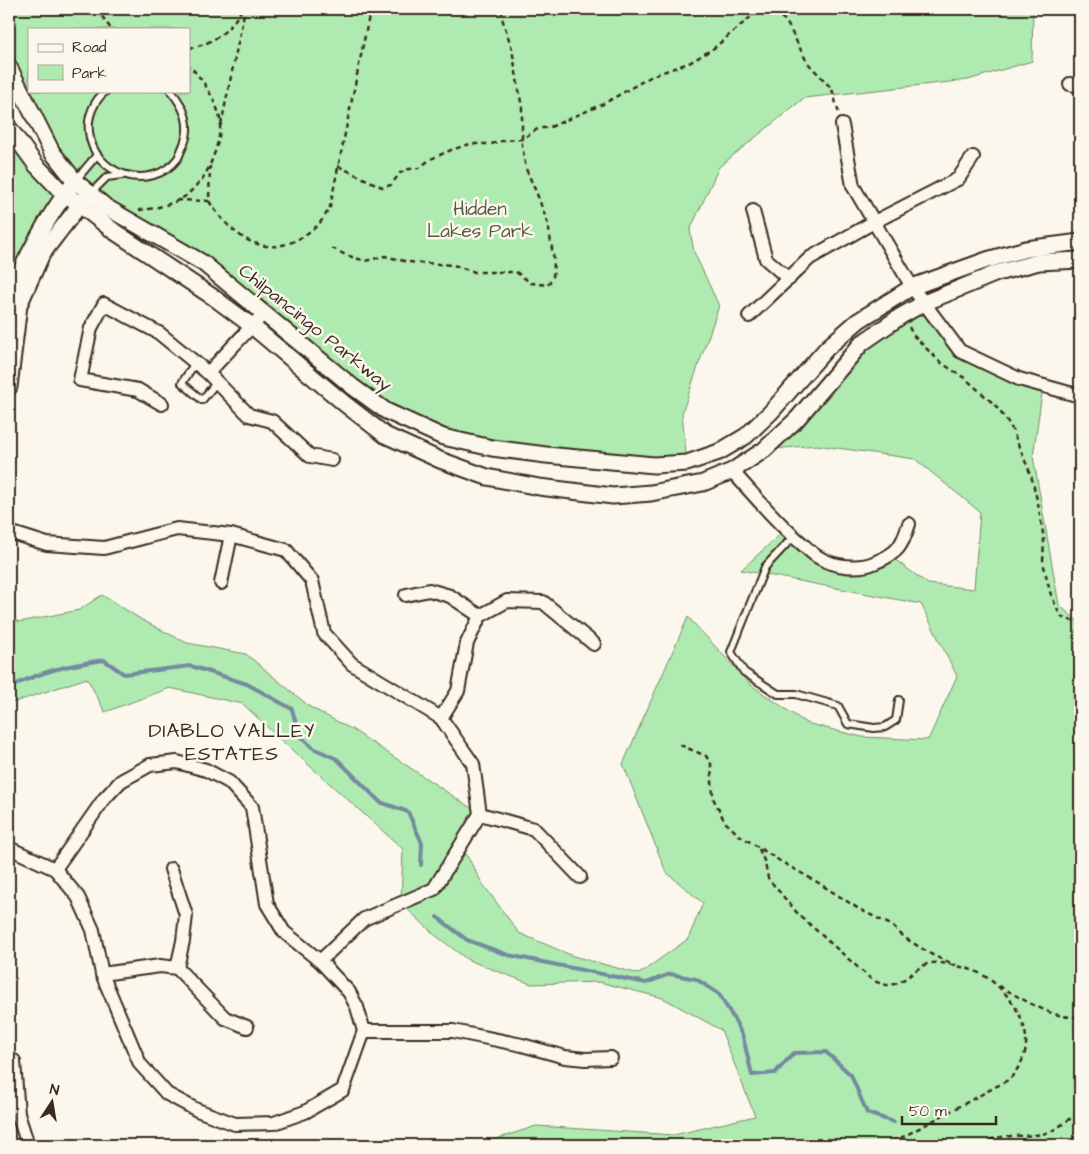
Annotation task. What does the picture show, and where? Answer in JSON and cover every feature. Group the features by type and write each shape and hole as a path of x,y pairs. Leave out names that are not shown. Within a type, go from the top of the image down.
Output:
{"street":[{"name":"Chilpancingo Parkway","path":"9,67 52,152 75,181 106,207 203,263 353,387 386,411 443,437 492,448 546,456 654,466 687,463 719,452 746,436 771,412 827,348 858,321 912,287 987,260 1026,249 1080,242"},
{"path":"842,124 853,186 912,287 960,351 1019,379 1080,396"},
{"name":"Chilpancingo Parkway","path":"9,128 36,165 65,194 115,232 252,326 385,435 440,460 487,477 540,487 613,496 650,494 703,482 732,470 764,450 796,418 862,343 901,316 924,303 997,272 1039,262 1080,260"},
{"path":"749,316 810,258 874,222 958,179 973,157"},
{"path":"9,295 36,239 75,181"},
{"path":"9,388 19,306 42,254 79,204 90,194"},
{"path":"754,211 766,259 789,280"},
{"path":"162,404 138,390 80,380 91,328 104,304 159,333 212,378 249,415 272,421 310,456 332,460"},
{"path":"212,378 264,313"},
{"path":"732,470 785,530 817,557 830,563 863,567 890,556 898,550 909,524"},
{"path":"9,532 47,544 104,548 177,529 231,535 286,550 312,581 324,632 352,664 441,718 473,764 480,814 434,889 364,919 320,961"},
{"path":"221,583 231,535"},
{"path":"406,596 429,590 450,596 480,616"},
{"path":"441,718 458,691 467,643 480,616 507,601 543,602 594,644"},
{"path":"9,848 56,869 78,897 93,930 102,974 140,1064 167,1094 197,1110 235,1124 274,1123 305,1112 343,1090 364,1031 357,1006 349,992 320,961 284,932 267,904 252,807 229,782 206,770 177,762 150,765 121,781 104,799 56,869"},
{"path":"480,814 534,829 580,877"},
{"path":"171,869 186,915 177,968"},
{"path":"102,974 160,966 177,968 225,1018 247,1027"},
{"path":"364,1031 452,1031 522,1044 565,1057 585,1059 611,1058"},
{"path":"14,1061 18,1114 28,1145"}],"lane":[{"path":"105,92 94,106 89,118 88,131 91,144 107,167 122,175 133,177 147,177 160,172 171,165 179,156 187,135 186,117 181,103 172,92"},
{"path":"75,181 97,155"},
{"path":"90,194 107,177 122,175"},
{"path":"195,363 182,383 202,400 212,378"},
{"path":"793,537 765,567 731,652 744,672 778,694 796,694 838,706 848,724 874,728 885,727 896,720 899,700"}],"path":[{"path":"98,9 110,28"},
{"path":"190,48 216,38 233,24 244,9"},
{"path":"219,132 244,9"},
{"path":"210,164 209,201 228,226 248,241 276,246 289,243 323,221 330,207 369,16 368,9"},
{"path":"332,248 365,261 385,256 408,262 453,265 475,272 516,272 531,284 548,285 553,277 554,261 548,224 526,169 522,139 522,108 512,49 502,18 502,9"},
{"path":"338,166 382,187 391,185 400,173 409,169 419,168 431,159 451,150 470,144 491,144 506,140 522,139 539,128 548,128 603,104 652,76 691,62 714,48 759,9 775,10 786,21 807,62 832,89 842,124"},
{"path":"176,200 209,201"},
{"path":"901,316 913,336 928,351 966,379 1000,410 1010,425 1031,474 1044,539 1044,562 1050,592 1063,618 1080,623"},
{"path":"680,745 706,756 712,764 713,798 726,822 738,835 860,910 891,925 905,938 934,956 979,973 996,985 1045,1011 1072,1018 1080,1016"},
{"path":"759,849 765,863 768,878 798,914 872,980 884,984 894,984 926,964 941,963 964,968"},
{"path":"884,1145 1010,1079 1025,1051 1025,1034 1019,1013 996,985"},
{"path":"982,1145 988,1140 997,1138 1050,1133 1080,1113"}],"green space":[{"name":"Hidden Lakes Park","path":"9,9 1033,9 1032,61 968,80 804,98 719,167 690,230 694,252 719,306 682,413 687,463 492,448 386,411 271,318 75,181 9,67"},
{"path":"9,128 65,194 9,295"},
{"path":"924,303 960,351 1043,386 1033,456 1059,605 1080,623 1080,1145 478,1145 536,1126 674,1135 755,1116 721,1030 663,998 599,982 531,984 468,960 435,935 401,903 403,849 243,704 170,688 105,712 87,678 9,704 9,617 19,622 79,610 102,595 142,620 187,643 246,654 310,707 353,730 480,814 461,845 482,883 519,933 573,956 639,974 688,939 703,903 666,872 623,764 688,617 751,685 806,723 862,737 928,740 957,676 921,604 741,570 785,530 842,566 890,556 928,584 974,589 980,512 915,459 816,445 764,450 862,343"}],"waterway":[{"path":"9,688 55,669 104,660 124,674 191,666 247,684 292,709 299,735 313,748 337,759 380,802 408,812 422,843 421,865"},
{"path":"437,917 467,940 508,955 646,983 670,974 696,979 719,994 734,1019 743,1037 752,1075 775,1073 794,1053 826,1052 851,1075 867,1113 894,1122"},
{"path":"914,1141 915,1145"}],"district":[{"name":"DIABLO VALLEY ESTATES","path":"232,742"}]}
